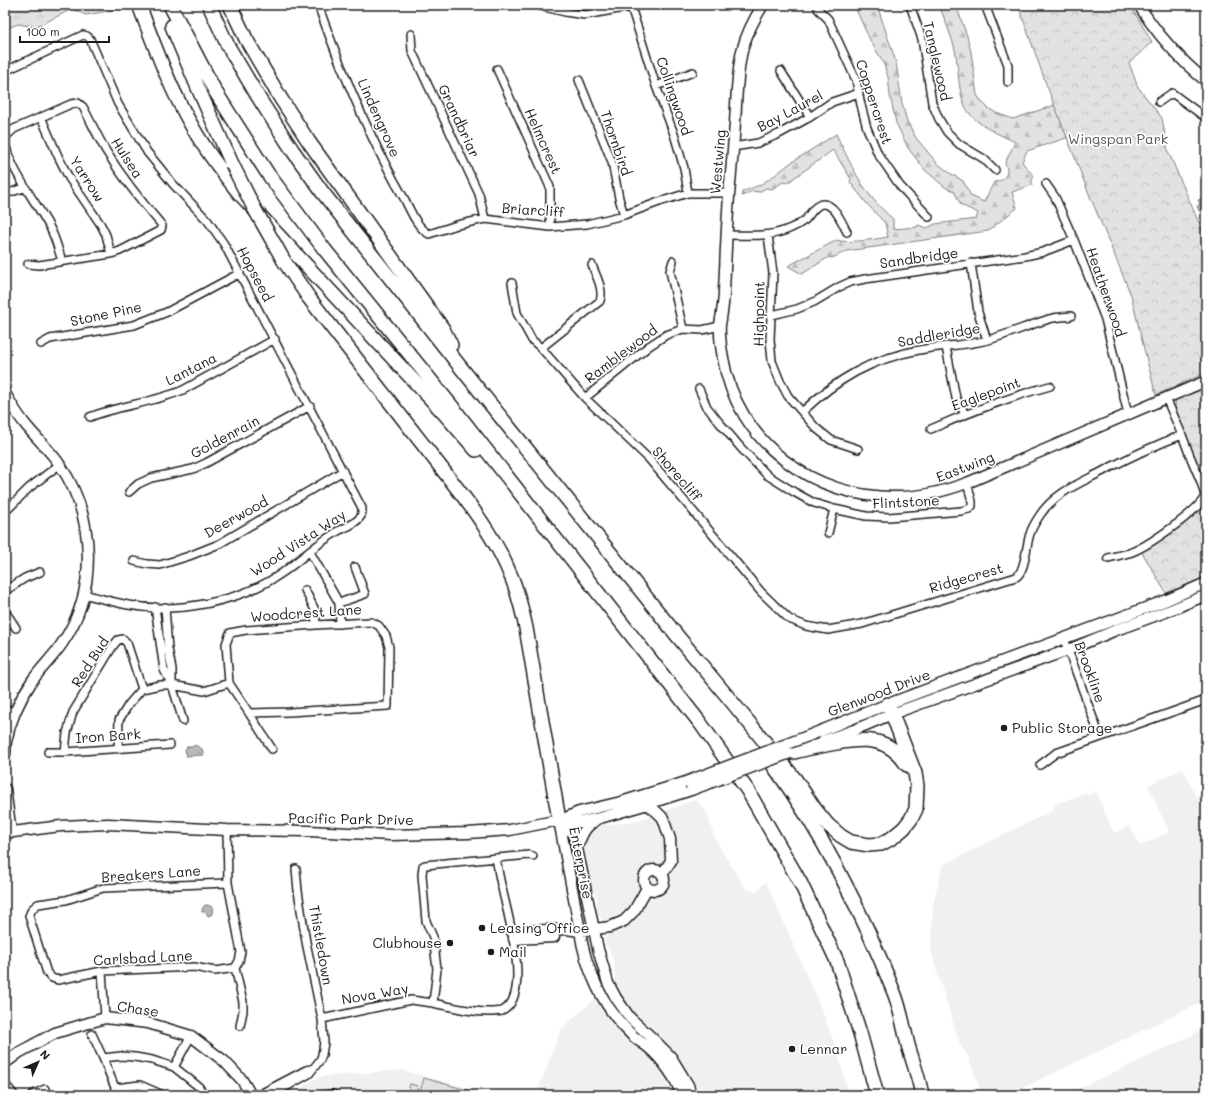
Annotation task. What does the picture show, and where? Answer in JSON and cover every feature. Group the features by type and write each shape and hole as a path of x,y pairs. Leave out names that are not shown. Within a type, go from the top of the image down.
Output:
{"highway":[{"path":"139,5 173,92 193,129 211,158 224,175 442,411 604,600"},
{"path":"167,5 171,22 186,62 232,164 254,208 284,261 309,298 480,518 511,575 522,608 526,628 559,820"},
{"path":"170,5 215,91 268,174 326,250 701,724 748,791 800,882 837,961 860,1033 877,1095"},
{"path":"209,5 228,46 252,87 293,151 323,193 462,369 785,767 828,825 851,842 869,845 881,844 892,838 904,828 911,820 916,808 917,786 915,773 890,709"},
{"path":"230,5 246,39 281,99 309,142 443,329 462,369"},
{"path":"679,638 787,784 838,870 861,917 895,997 922,1095"},
{"path":"790,753 813,742 872,740 884,744 902,756 908,765 917,786"}],"main road":[{"name":"Westwing","path":"720,326 724,304 729,193 737,85 742,51 753,22 763,5"},
{"path":"1139,5 1163,38 1178,55 1206,81"},
{"name":"Eastwing","path":"720,326 726,375 739,408 754,431 772,451 787,463 819,481 838,488 876,496 898,498 930,494 950,489 1206,381"},
{"path":"5,393 9,411 24,423 46,447 60,464 68,477 83,514 88,543 88,572 84,594 72,627 53,656 10,711 5,754"},
{"name":"Glenwood Drive","path":"559,820 579,812 621,802 813,742 890,709 1064,639 1206,584"},
{"name":"Glenwood Drive","path":"890,709 1068,650 1206,595"},
{"name":"Pacific Park Drive","path":"8,832 61,826 108,824 227,830 308,831 391,835 468,833 510,830 559,820 581,822 600,818 692,790 790,753"},
{"path":"5,790 8,832"},
{"path":"663,818 664,812 671,797"},
{"path":"647,804 663,818 670,838 671,857 667,858 660,872"},
{"path":"577,847 582,833 587,827 600,818"},
{"name":"Enterprise","path":"559,820 574,834 594,929 608,983 616,998 630,1018 671,1057 688,1085 692,1095"},
{"name":"Enterprise","path":"559,820 582,947 596,984 611,1011 631,1035 650,1048 662,1062 680,1088 682,1095"},
{"path":"650,871 660,872 664,884 660,889 652,890 647,888 644,883 645,875 650,871"},
{"path":"513,936 567,936 580,931 610,927 624,921 634,911 647,888"},
{"name":"Chase","path":"5,1062 26,1048 55,1033 105,1018 148,1023 191,1036 224,1061 242,1080 251,1095"}],"street":[{"name":"Lindengrove","path":"318,5 365,125 401,194 422,230 429,234"},
{"path":"536,5 585,16 641,5"},
{"name":"Tanglewood","path":"910,5 922,39 932,102 939,119 947,132 959,144 984,159 995,170"},
{"path":"985,5 1008,66 1008,82"},
{"name":"Collingwood","path":"631,7 656,86 674,134 684,168 688,193"},
{"name":"Coppercrest","path":"818,9 828,20 856,80 867,128 878,154 900,186 929,216"},
{"name":"Grandbriar","path":"411,34 412,51 479,194 485,219"},
{"name":"Hopseed","path":"5,70 83,35 90,39 118,104 147,152 173,184 208,221 224,244 362,508 362,515"},
{"name":"Helmcrest","path":"497,69 550,187 550,227"},
{"path":"781,71 810,117"},
{"path":"656,86 693,72"},
{"name":"Thornbird","path":"579,80 612,162 624,215"},
{"name":"Bay Laurel","path":"733,147 758,143 779,134 810,117 832,102 859,93"},
{"path":"1159,102 1172,93 1206,118"},
{"name":"Hulsea","path":"41,118 71,104 78,103 83,107 105,150 136,195 160,222 162,226 161,230 111,254"},
{"path":"41,118 20,126 9,133 6,137 7,152 24,188 49,226 58,246 62,261"},
{"name":"Yarrow","path":"41,118 69,178 101,225 106,235 111,254"},
{"name":"Heatherwood","path":"1046,184 1055,197 1074,240 1105,320 1128,414"},
{"path":"5,194 24,188"},
{"name":"Briarcliff","path":"429,234 457,224 485,219 550,227 586,224 624,215 688,193 729,193"},
{"path":"727,235 768,235 792,228 803,221 816,207 824,204 834,210 847,232"},
{"name":"Highpoint","path":"768,235 773,273 770,339 772,362 788,396 816,428 831,440 858,449"},
{"name":"Sandbridge","path":"772,315 797,309 814,302 850,282 1025,256 1043,252 1074,240"},
{"path":"28,264 39,265 111,254"},
{"path":"673,261 670,271 683,329"},
{"path":"971,263 978,312 987,340"},
{"path":"541,348 600,301 602,295 601,288 592,265"},
{"name":"Stone Pine","path":"41,344 50,339 134,325 167,312 240,273"},
{"name":"Shorecliff","path":"512,283 517,312 532,340 586,398 649,460 761,592 789,619 806,626 828,630 862,624"},
{"name":"Saddleridge","path":"802,412 836,383 859,370 892,356 920,349 946,347 987,340 1051,319 1071,316"},
{"name":"Ramblewood","path":"586,398 649,346 666,335 683,329 702,330 720,326"},
{"name":"Lantana","path":"90,417 106,411 170,396 275,339"},
{"path":"946,347 956,398 965,414"},
{"name":"Eaglepoint","path":"931,429 965,414 1024,393 1050,386"},
{"name":"Flintstone","path":"699,389 707,407 767,475 794,492 814,502 834,509 866,516 889,517 960,511 969,509 972,506 967,483"},
{"path":"1108,558 1129,553 1153,541 1182,519 1202,501 1205,496 1182,434 1166,398"},
{"name":"Goldenrain","path":"129,492 138,484 151,478 194,469 310,406"},
{"name":"Ridgecrest","path":"862,624 1016,577 1021,572 1027,542 1032,528 1040,515 1054,498 1073,486 1145,449 1182,434"},
{"path":"5,512 29,488 60,464"},
{"name":"Deerwood","path":"134,561 160,565 189,556 219,544 343,471"},
{"path":"828,533 834,509"},
{"name":"Wood Vista Way","path":"84,594 128,605 165,608 192,606 213,602 257,587 281,573 322,542 355,523 362,515"},
{"path":"310,552 339,603 340,624"},
{"path":"339,603 365,594 355,567"},
{"path":"5,591 25,578 40,572"},
{"path":"305,590 316,610 316,625"},
{"path":"155,607 164,670 172,684 183,721"},
{"path":"165,608 168,649 172,669 172,684"},
{"path":"5,610 16,628"},
{"name":"Woodcrest Lane","path":"249,713 388,706 389,647 386,636 379,626 374,623 316,625 246,630 230,633 226,644 229,683 272,750"},
{"name":"Red Bud","path":"65,752 67,733 73,712 118,640 123,639 127,643 142,689"},
{"name":"Brookline","path":"1064,639 1100,737"},
{"path":"118,749 119,720 129,704 142,689 172,684 204,690 229,683"},
{"path":"1040,765 1056,753 1206,700"},
{"name":"Iron Bark","path":"48,752 170,745"},
{"path":"227,830 228,882 241,952 239,961 235,968 243,1011 240,1026"},
{"path":"433,1003 436,969 433,937 426,921 422,866 529,855 533,856"},
{"name":"Nova Way","path":"322,1019 411,1000 484,1012 502,1011 508,1007 513,1000 516,985 517,965 513,936 501,887 496,858"},
{"name":"Thistledown","path":"272,1095 309,1074 320,1060 324,1042 322,1019 306,942 296,869"},
{"name":"Breakers Lane","path":"52,978 48,972 29,916 32,909 38,904 66,900 103,888 228,882"},
{"name":"Carlsbad Lane","path":"52,978 58,980 102,971 194,967 215,971 235,968"},
{"path":"102,971 105,1018"},
{"path":"92,1034 104,1058 118,1095"},
{"path":"174,1067 191,1036"},
{"path":"104,1058 121,1056 135,1057 152,1060 174,1067 199,1087 204,1095"},
{"path":"261,1095 262,1093 306,1070 312,1069"},
{"path":"5,1084 14,1095"},
{"path":"115,1088 140,1085 163,1095"},
{"path":"32,1095 46,1092"},
{"path":"323,1095 334,1095"}],"shaded area":[{"path":"1183,768 1196,796 1206,792 1206,1000 1008,1095 982,1095 968,1056 961,1047 937,973 931,947 933,906 942,865 1054,810 1053,805 1085,793 1087,796 1096,791 1114,833 1130,826 1140,846 1169,832 1148,786"},
{"path":"696,799 708,815 715,839 741,882 748,890 756,891 766,882 818,1001 837,1050 849,1095 536,1095 561,1029 615,981 614,962 604,941 607,936 601,917 596,913 598,900 590,882 581,848 584,837 593,829 603,825 629,822 649,817"},
{"path":"1206,1028 1206,1095 1064,1095 1154,1054"},
{"path":"402,1070 492,1095 290,1095 318,1077"}],"green space":[{"path":"5,5 123,5 125,8 86,15 72,9 34,27 18,24 5,29"},
{"path":"854,5 877,5 896,62 902,104 907,121 916,138 937,163 963,181 971,196 984,202 994,182 1001,180 1006,176 1007,170 1005,163 1015,142 980,123 970,114 966,107 960,91 954,46 939,5 956,5 971,52 977,95 988,108 996,113 1013,119 1064,102 1081,133 1027,151 1022,162 1034,176 1032,185 1012,192 1017,208 988,231 847,251 832,258 829,257 802,274 788,266 837,240 854,241 888,237 885,223 867,204 850,182 851,179 833,150 787,183 783,182 772,189 766,188 759,192 752,191 742,196 742,192 760,185 789,164 836,134 867,192 893,219 893,229 917,227 918,225 927,228 935,224 976,219 978,213 961,205 954,191 946,188 925,170 908,148 896,123 888,77 883,62 869,38"},
{"name":"Wingspan Park","path":"1018,5 1130,5 1152,42 1129,63 1138,87 1162,118 1168,151 1206,239 1206,373 1156,395 1131,295 1087,189 1045,81"},
{"path":"1206,383 1206,485 1201,478 1189,449 1186,435 1175,407 1176,395"},
{"path":"1206,493 1206,578 1166,593 1139,547 1162,533 1188,511"},
{"path":"424,1078 485,1095 419,1095"},
{"path":"410,1084 418,1086 415,1095 407,1095"}],"water":[{"path":"1204,198 1206,201 1206,208 1199,211 1197,206 1200,204 1198,200"},
{"path":"195,745 202,749 204,755 186,756 185,749 188,746 192,747"},
{"path":"205,905 212,907 213,912 211,915 208,916 206,912 202,912"}],"place":[{"name":"Public Storage","path":"1004,728"},
{"name":"Leasing Office","path":"482,928"},
{"name":"Clubhouse","path":"450,943"},
{"name":"Mail","path":"491,952"},
{"name":"Lennar","path":"792,1049"}]}
